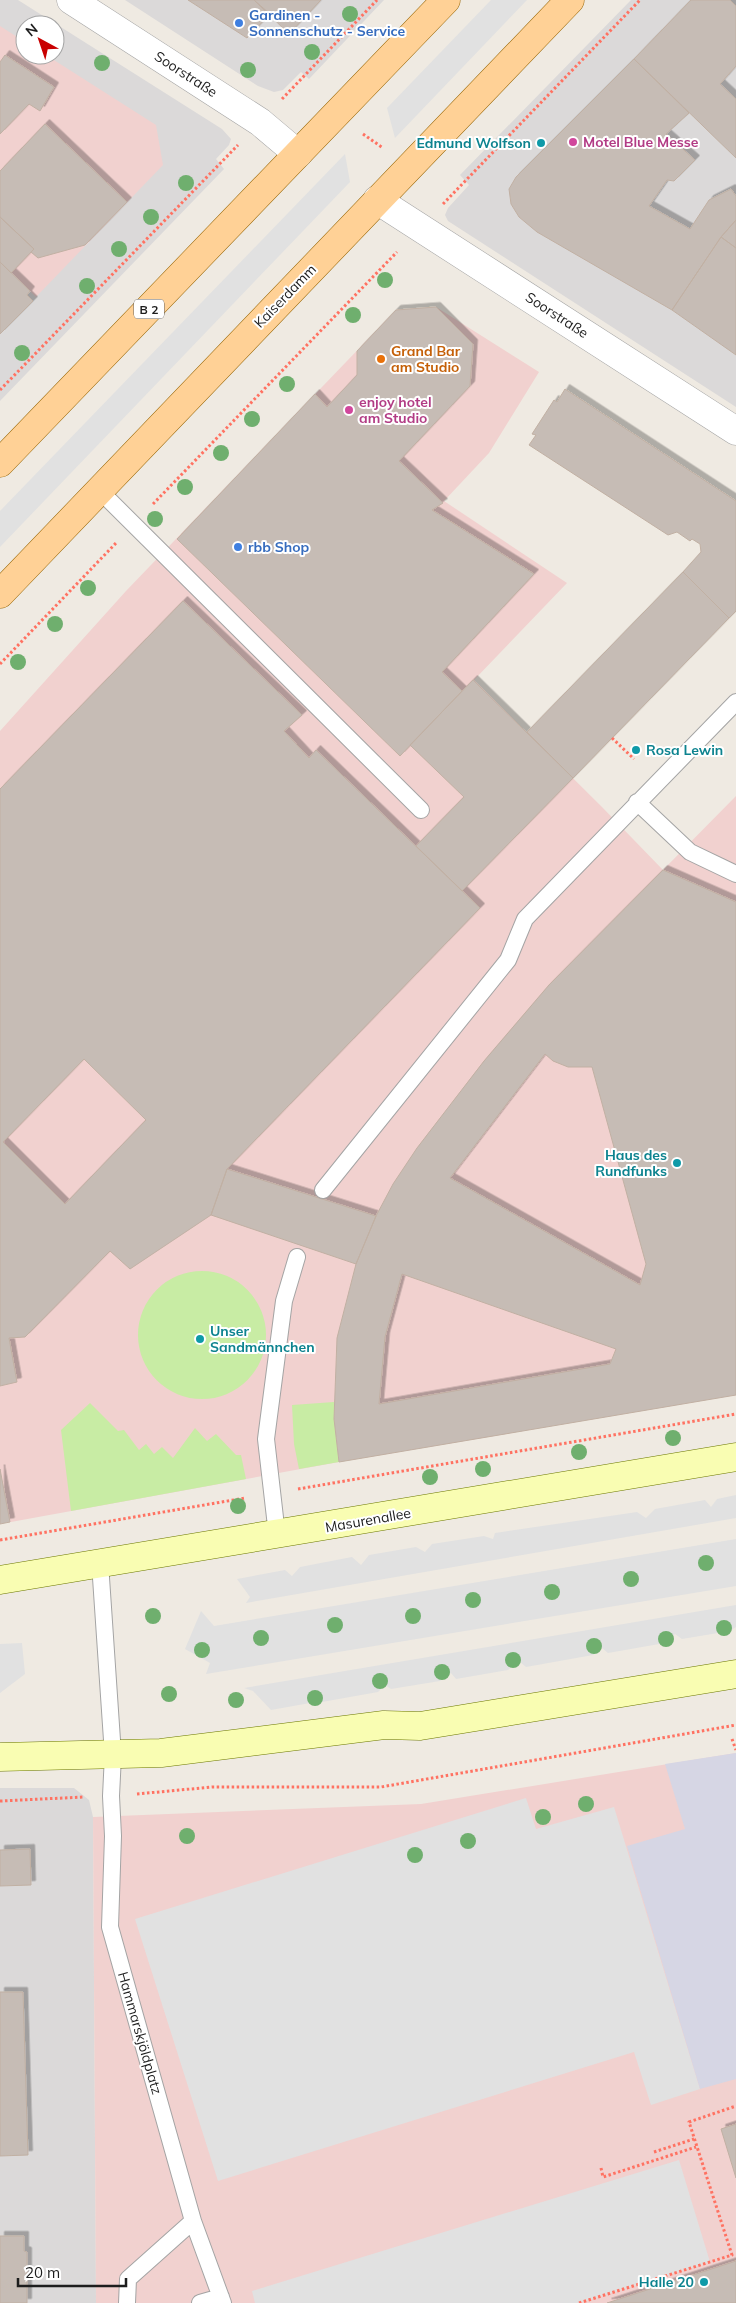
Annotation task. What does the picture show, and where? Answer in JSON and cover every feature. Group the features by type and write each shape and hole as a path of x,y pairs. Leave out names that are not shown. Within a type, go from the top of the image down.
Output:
{"main road":[{"name":"B 2","path":"0,463 446,0"},
{"name":"Kaiserdamm","path":"0,594 570,0"},
{"name":"Masurenallee","path":"0,1580 736,1458"},
{"path":"0,1757 162,1753 384,1725 420,1726 736,1674"}],"street":[{"name":"Soorstraße","path":"71,0 260,122 298,154"},
{"name":"Soorstraße","path":"377,200 736,431"}],"lane":[{"path":"99,490 421,810"},
{"path":"323,1190 508,960 525,919 736,702"},
{"path":"637,802 690,852 736,874"},
{"path":"277,1535 266,1439 284,1301 297,1256"},
{"name":"Hammarskjöldplatz","path":"100,1563 113,1755 110,1927 193,2221 222,2300"},
{"path":"129,2301 128,2279 193,2221"},
{"path":"200,2303 222,2300"}],"path":[{"path":"305,75 377,0"},
{"path":"466,181 640,0"},
{"path":"363,134 383,148"},
{"path":"0,390 220,164"},
{"path":"0,664 374,275"},
{"path":"612,738 634,760"},
{"path":"0,1540 736,1414"},
{"path":"145,1793 212,1787 381,1787 736,1726"},
{"path":"732,1739 736,1750"},
{"path":"0,1801 87,1797"},
{"path":"579,2303 732,2255 689,2122 736,2106"},
{"path":"654,2152 694,2140"},
{"path":"601,2168 603,2177 696,2147"}],"shaded area":[{"path":"0,0 18,0 42,15 15,15 15,65 65,65 65,30 222,129 231,139 229,145 216,159 224,169 0,401"},
{"path":"125,0 384,0 309,79 301,72 283,90 274,92 258,86"},
{"path":"491,0 527,0 395,138 387,108"},
{"path":"631,0 736,0 736,407 448,221 445,215 448,208 469,185 460,175"},
{"path":"0,26 15,36 15,65 62,65 156,125 163,165 36,297 0,262"},
{"path":"345,154 350,182 0,547 0,511"},
{"path":"436,307 539,372 489,453 444,501 567,583 474,680 663,870 736,796 736,1395 339,1462 0,1524 0,731 126,591 396,310"},
{"path":"736,1495 736,1518 246,1603 250,1597 237,1579 285,1570 292,1576 300,1567 352,1557 361,1565 369,1555 416,1547 425,1552 432,1544 484,1536 493,1539 495,1533 637,1512 646,1518 655,1509 705,1500 711,1507 717,1499"},
{"path":"736,1539 736,1586 206,1674 210,1663 185,1649 201,1611 214,1626"},
{"path":"736,1605 736,1627 730,1631 682,1639 675,1634 665,1643 608,1653 602,1648 593,1655 526,1667 519,1661 508,1670 456,1679 451,1673 440,1681 391,1689 385,1685 378,1692 322,1702 316,1697 310,1703 271,1710 253,1691 244,1688"},
{"path":"22,1643 25,1674 0,1693 0,1644"},
{"path":"736,1753 736,2303 96,2303 93,1817 421,1804"},
{"path":"736,1753 736,2079 700,2089 627,1846 685,1829 665,1764"},
{"path":"0,1788 74,1788 89,1800 93,1817 96,2303 0,2303"},
{"path":"526,1798 536,1829 614,1807 700,2089 651,2105 634,2052 218,2181 135,1919"},
{"path":"679,2160 710,2262 579,2303 255,2303 252,2291"}],"green space":[{"path":"202,1271 226,1276 247,1290 261,1311 266,1335 261,1359 247,1380 226,1394 202,1399 178,1394 157,1380 143,1359 138,1335 143,1311 157,1290 178,1276"},
{"path":"334,1402 339,1462 299,1469 294,1444 292,1405"},
{"path":"90,1403 118,1431 124,1430 139,1450 146,1444 154,1454 162,1447 173,1458 195,1428 207,1441 216,1434 236,1455 241,1455 246,1479 71,1511 61,1430"}],"building":[{"path":"188,0 254,0 270,14 247,38"},
{"path":"254,0 321,0 289,34"},
{"path":"691,0 730,0 736,6 736,66 720,84 736,99 736,158 634,59"},
{"path":"5,55 15,62 15,65 20,65 54,87 40,111 29,104 0,134 0,62"},
{"path":"634,59 689,113 666,134 695,160 674,181 667,180 649,206 690,229 709,200 731,189 736,196 736,220 721,237 672,310 537,232 519,217 511,204 509,189 516,177"},
{"path":"45,124 127,202 85,245 38,258 31,252 34,249 0,217 0,171"},
{"path":"0,217 34,249 11,273 0,262"},
{"path":"736,220 736,248 721,237"},
{"path":"721,237 736,248 736,355 672,310"},
{"path":"0,262 30,291 27,295 33,301 0,334"},
{"path":"436,307 473,344 470,386 399,461 443,503 432,510 534,574 442,672 462,691 400,756 177,539 315,394 327,407 357,375 357,351 396,310"},
{"path":"565,389 736,501 736,611 729,618 683,572 701,552 700,544 692,539 690,541 677,532 668,535 529,445 536,435 532,434 554,400 557,402"},
{"path":"683,572 729,618 573,778 527,732"},
{"path":"183,601 302,715 284,731 309,758 316,750 480,908 227,1169 211,1215 130,1269 110,1251 25,1337 9,1338 17,1382 0,1386 0,789","holes":["84,1059 146,1120 65,1204 3,1142"]},
{"path":"473,680 573,778 462,891 416,846 464,797 410,745"},
{"name":"Haus des Rundfunks","path":"663,870 736,902 736,1395 339,1462 334,1419 337,1338 356,1264 376,1216 393,1184 417,1148 484,1061 549,985","holes":["545,1054 553,1061 568,1067 592,1067 646,1264 640,1285 450,1178","402,1274 616,1349 610,1364 379,1404 385,1337"]},
{"path":"227,1169 376,1216 356,1264 211,1215"},
{"path":"0,1469 10,1522 0,1524"},
{"path":"30,1849 31,1885 0,1886 0,1850"},
{"path":"0,1992 23,1992 28,2155 0,2156"},
{"path":"736,2124 736,2178 721,2129"},
{"path":"0,2236 24,2236 24,2251 27,2252 27,2303 0,2303"},
{"name":"Halle 20","path":"736,2261 736,2303 607,2303"}],"place":[{"name":"Gardinen - Sonnenschutz - Service","path":"239,23"},
{"name":"Motel Blue Messe","path":"573,142"},
{"name":"Edmund Wolfson","path":"541,143"},
{"name":"Grand Bar am Studio","path":"381,359"},
{"name":"enjoy hotel am Studio","path":"349,410"},
{"name":"rbb Shop","path":"238,547"},
{"name":"Rosa Lewin","path":"636,750"},
{"name":"Haus des Rundfunks","path":"677,1163"},
{"name":"Unser Sandmännchen","path":"200,1339"},
{"name":"Halle 20","path":"704,2282"}]}
